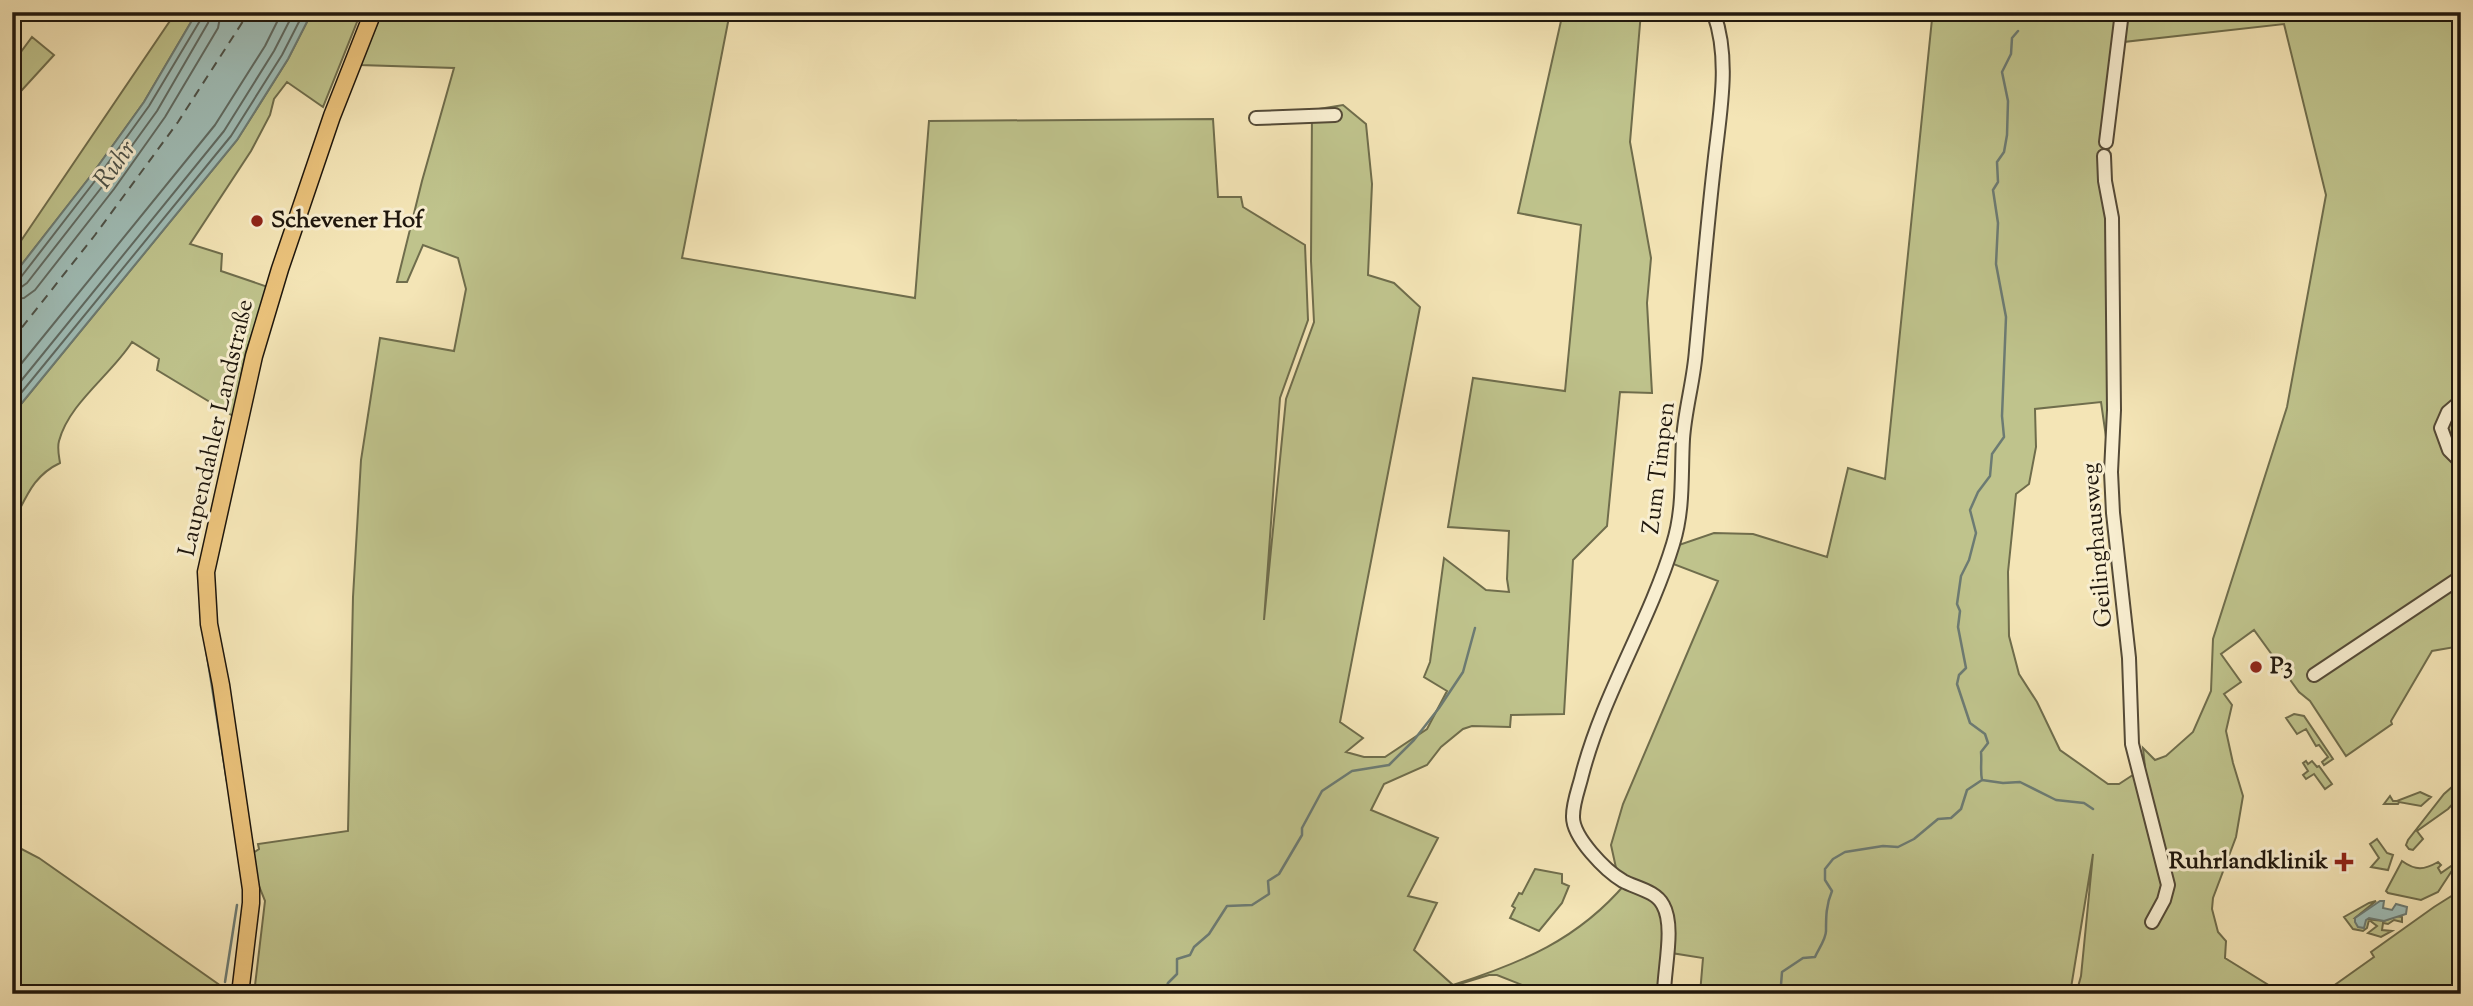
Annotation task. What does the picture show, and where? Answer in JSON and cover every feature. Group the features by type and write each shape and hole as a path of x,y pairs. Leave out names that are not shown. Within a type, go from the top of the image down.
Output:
{"main road":[{"name":"Laupendahler Landstraße","path":"240,994 251,889 209,624 206,572 254,356 280,269 332,116 373,12"}],"street":[{"path":"2106,142 2122,12"},
{"name":"Zum Timpen","path":"1664,994 1668,925 1662,902 1655,895 1618,877 1590,850 1577,832 1572,819 1588,753 1602,715 1642,627 1677,528 1682,491 1683,437 1696,349 1720,111 1721,33 1711,13"},
{"path":"1256,118 1335,115"},
{"name":"Geilinghausweg","path":"2104,156 2105,181 2112,218 2113,513 2129,658 2132,744 2168,885 2164,900 2152,922"},
{"path":"2461,401 2448,412 2441,428 2449,450 2461,462"},
{"path":"2314,675 2461,577"}],"green space":[{"path":"176,12 197,12 144,102 12,277 12,254"},
{"path":"312,12 361,12 323,107 287,82 274,99 270,115 251,151 190,244 222,254 221,271 268,287 246,352 233,416 157,370 159,359 132,342 72,414 59,441 60,463 36,481 12,524 12,415 237,140 288,59"},
{"path":"382,12 730,12 682,258 915,298 929,121 1213,119 1218,197 1241,197 1243,207 1305,245 1308,320 1280,398 1264,620 1286,399 1314,322 1311,261 1312,110 1343,105 1366,124 1372,184 1368,275 1394,283 1420,307 1340,722 1363,738 1346,752 1364,757 1385,757 1427,729 1447,691 1424,677 1430,662 1444,558 1486,590 1509,592 1509,531 1448,527 1473,378 1565,391 1581,225 1518,213 1563,12 1641,12 1630,142 1651,258 1647,303 1652,393 1620,392 1607,526 1573,560 1564,714 1511,715 1510,727 1472,726 1463,729 1441,747 1427,765 1384,784 1371,810 1438,838 1408,896 1437,903 1414,950 1453,985 1525,958 1568,935 1608,903 1626,883 1618,877 1611,845 1623,804 1718,581 1668,562 1673,547 1714,533 1753,534 1827,557 1848,468 1885,479 1932,19 1926,12 2461,12 2461,646 2432,651 2391,721 2392,724 2346,756 2310,701 2299,692 2254,630 2221,654 2241,682 2224,694 2232,705 2226,731 2243,796 2236,837 2213,898 2212,909 2218,932 2226,941 2225,958 2283,994 2076,994 2081,976 2093,854 2070,994 1700,994 1703,958 1671,953 1661,994 1545,994 1497,975 1489,975 1453,986 1449,994 254,994 265,901 257,881 253,853 259,849 258,844 348,831 353,597 361,460 380,338 454,351 466,289 458,258 423,245 407,282 397,282 454,68 360,65","holes":["2284,24 2326,195 2287,407 2213,639 2211,691 2193,732 2166,756 2155,760 2143,748 2145,767 2119,784 2108,784 2060,750 2037,702 2019,674 2009,636 2008,572 2016,494 2029,484 2036,447 2035,409 2101,402 2106,437 2114,445 2106,168 2124,42"]},
{"path":"32,37 54,55 12,101 12,64"},
{"path":"2294,714 2304,716 2333,759 2324,765 2322,762 2328,757 2319,745 2316,746 2306,729 2297,734 2286,718"},
{"path":"2306,761 2308,764 2312,761 2319,766 2332,784 2325,789 2314,774 2306,779 2303,775 2308,771 2303,763"},
{"path":"2461,779 2461,795 2448,809 2417,831 2423,839 2413,850 2409,849 2406,845 2408,840 2444,794"},
{"path":"2420,792 2431,797 2421,806 2399,802 2384,804 2390,796 2393,801 2397,801"},
{"path":"2377,839 2387,853 2393,855 2388,870 2371,867 2379,858 2370,844"},
{"path":"12,844 39,858 231,993 12,994"},
{"path":"2402,861 2420,868 2438,862 2441,865 2438,868 2441,873 2454,864 2455,866 2438,892 2421,900 2386,891"},
{"path":"1535,869 1562,874 1562,883 1569,886 1562,903 1539,931 1510,918 1515,908 1512,906 1519,893 1522,894"},
{"path":"2461,890 2461,994 2322,994 2374,957 2371,952"},
{"path":"2376,901 2355,918 2384,921 2396,916 2402,917 2402,922 2394,920 2388,924 2383,923 2382,930 2392,931 2381,937 2368,933 2377,926 2369,920 2363,931 2353,929 2344,917"}],"water":[{"name":"Ruhr","path":"197,12 312,12 288,59 237,140 12,415 12,277 144,102"},
{"path":"2384,901 2383,908 2392,910 2396,904 2407,907 2406,914 2384,921 2369,918 2364,928 2358,927 2355,918"}],"waterway":[{"path":"2025,17 2029,13 2091,12"},
{"path":"1777,994 1782,972 1803,958 1815,957 1826,934 1827,906 1832,891 1825,880 1825,869 1833,859 1845,852 1883,846 1898,847 1914,839 1938,819 1951,818 1961,809 1967,790 1982,780 1981,752 1988,743 1985,734 1970,723 1957,684 1959,675 1966,668 1958,627 1960,611 1957,604 1961,576 1969,560 1976,533 1970,510 1978,492 1990,476 1992,454 2004,437 2002,416 2006,317 1996,264 1998,223 1993,190 1998,182 1997,162 2004,152 2007,135 2008,101 2002,72 2011,54 2012,38 2018,31"},
{"path":"199,572 201,618"},
{"path":"1164,994 1168,983 1177,974 1177,959 1190,955 1194,947 1209,934 1227,906 1252,905 1269,894 1268,881 1279,874 1302,835 1302,828 1322,791 1352,771 1389,765 1414,740 1463,672 1475,628"},
{"path":"206,649 227,781"},
{"path":"1982,780 2020,782 2056,800 2084,803 2093,809"},
{"path":"225,982 237,905"},
{"path":"215,994 219,989"}],"ferry route":[{"path":"12,340 95,235 178,122 249,12"}],"place":[{"name":"Schevener Hof","path":"257,221"},
{"name":"P3","path":"2256,667"},
{"name":"Ruhrlandklinik","path":"2344,862"}]}
